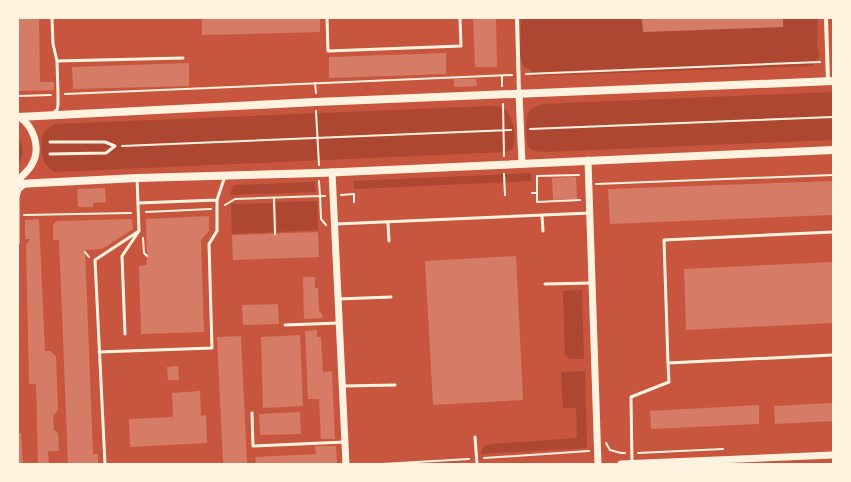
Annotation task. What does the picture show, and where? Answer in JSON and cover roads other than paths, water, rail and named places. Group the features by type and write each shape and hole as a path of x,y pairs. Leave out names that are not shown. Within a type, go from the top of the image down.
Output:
{"main road":[{"path":"18,116 830,81"},
{"path":"18,184 137,178 319,173 833,150"}],"street":[{"path":"517,18 522,164"},
{"path":"826,18 830,81"},
{"path":"18,116 30,127 35,136 37,146 36,157 31,167 18,180"},
{"path":"588,160 598,464"},
{"path":"332,172 346,464"},
{"path":"621,464 833,455"}],"lane":[{"path":"50,115 56,110 58,94 57,61 53,44 52,18"},
{"path":"327,18 328,51 461,46 460,18"},
{"path":"57,61 183,58"},
{"path":"50,142 105,142 115,146 106,152 50,154"},
{"path":"99,352 212,348 208,244 217,231 217,200 225,176"},
{"path":"125,334 122,256 139,231 137,178"},
{"path":"18,243 18,205 20,190 29,183"},
{"path":"138,203 217,200"},
{"path":"334,224 388,223 590,213"},
{"path":"542,215 542,231"},
{"path":"388,223 389,241"},
{"path":"104,464 95,260 139,231"},
{"path":"632,464 631,397 669,382 664,240 833,232"},
{"path":"545,284 592,283"},
{"path":"338,299 391,297"},
{"path":"285,325 339,323"},
{"path":"668,363 833,355"},
{"path":"342,386 395,385"},
{"path":"252,413 253,446 345,442"},
{"path":"475,437 477,464"}]}
